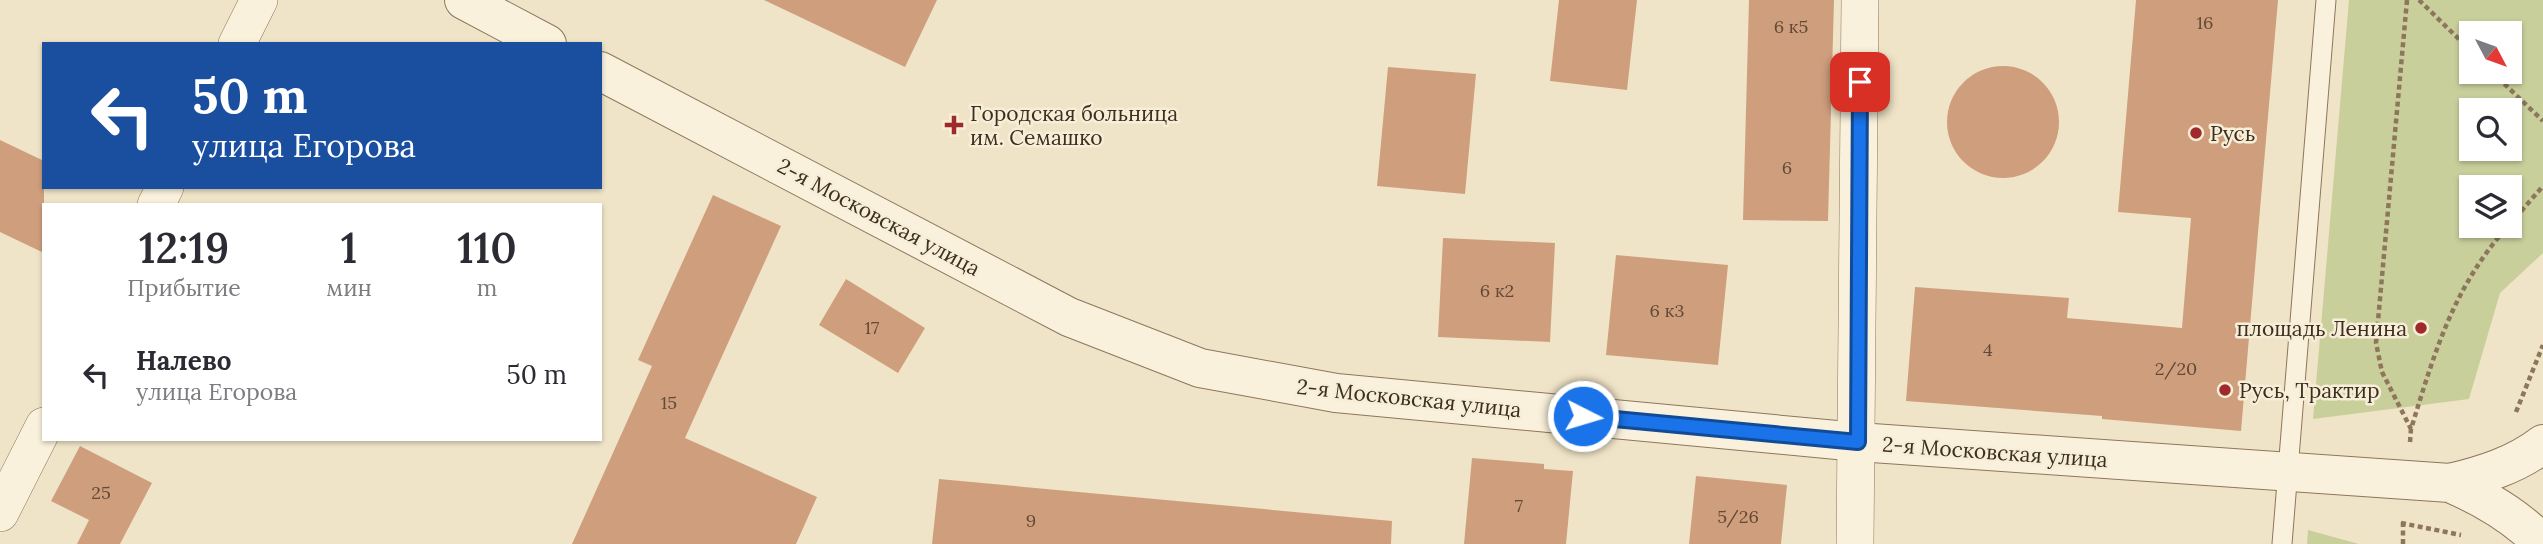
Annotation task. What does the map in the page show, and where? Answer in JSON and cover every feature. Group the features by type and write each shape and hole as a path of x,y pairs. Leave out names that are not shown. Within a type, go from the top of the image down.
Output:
{"street":[{"path":"238,42 259,0"},
{"path":"464,0 543,42"},
{"path":"1855,544 1860,0"},
{"name":"2-я Московская улица","path":"602,72 1069,317 1200,368 1336,393 1858,442 2450,483"},
{"path":"0,513 42,430"},
{"path":"2450,483 2487,474 2530,454 2543,444"},
{"path":"2450,483 2484,498 2526,526 2543,544"}],"lane":[{"path":"2282,544 2326,0"}],"path":[{"path":"2407,0 2376,343 2382,372 2411,429 2441,331 2466,285 2500,238"},
{"path":"2419,0 2459,39"},
{"path":"2504,84 2543,121"},
{"path":"2522,210 2543,186"}],"green space":[{"path":"2349,0 2543,0 2543,253 2500,293 2469,399 2313,419"},
{"path":"2308,530 2359,544 2307,544"}],"building":[{"path":"764,0 937,0 905,67"},
{"path":"1559,0 1637,0 1627,90 1550,81"},
{"path":"1749,0 1834,0 1828,221 1743,220"},
{"path":"2136,0 2278,0 2241,431 2102,419 2102,416 1906,401 1915,287 2069,298 2067,318 2182,328 2191,218 2118,212"},
{"path":"2003,66 2024,71 2042,83 2054,101 2059,122 2054,143 2042,161 2024,173 2003,178 1982,173 1964,161 1952,143 1947,122 1952,101 1964,83 1982,71"},
{"path":"1388,67 1476,74 1465,194 1377,186"},
{"path":"0,140 42,160 42,252 0,232"},
{"path":"713,195 781,226 685,438 817,497 796,544 572,544 652,366 638,360"},
{"path":"1443,238 1555,243 1550,342 1438,337"},
{"path":"1616,255 1728,265 1718,365 1606,355"},
{"path":"846,279 925,328 898,373 819,325"},
{"path":"80,446 152,483 120,544 77,544 89,520 51,501"},
{"path":"1472,458 1544,464 1544,469 1573,471 1566,544 1464,544"},
{"path":"1696,476 1787,485 1781,544 1689,544"},
{"path":"939,479 1392,521 1391,544 932,544"}],"place":[{"name":"Городская больница им. Семашко","path":"954,125"},
{"name":"Русь","path":"2196,133"},
{"name":"площадь Ленина","path":"2421,328"},
{"name":"Русь, Трактир","path":"2225,390"}],"route":[{"path":"1583,416 1858,442 1860,82"}]}
